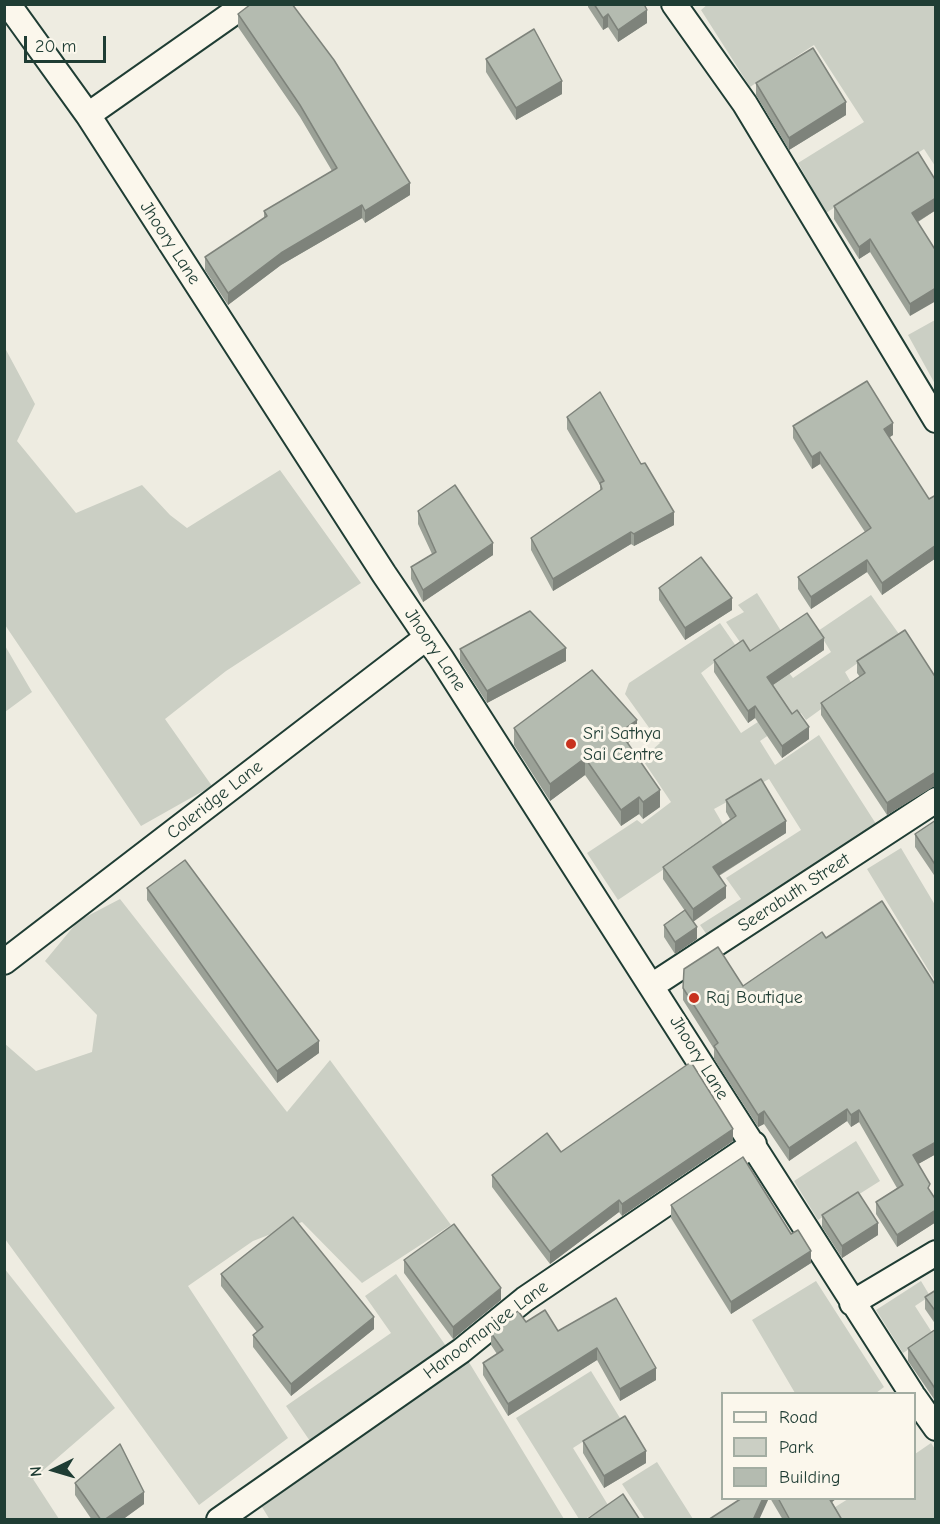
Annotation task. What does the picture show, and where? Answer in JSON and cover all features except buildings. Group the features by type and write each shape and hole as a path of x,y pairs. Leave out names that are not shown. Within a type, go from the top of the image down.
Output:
{"street":[{"name":"Jhoory Lane","path":"8,4 88,115 653,985 852,1303 911,1392"},
{"path":"88,115 246,4"},
{"path":"674,4 745,104 936,420"},
{"name":"Coleridge Lane","path":"4,962 426,638"},
{"name":"Seerabuth Street","path":"653,985 936,800"},
{"name":"Hanoomanjee Lane","path":"219,1520 461,1351 525,1299 754,1144"},
{"path":"852,1303 936,1253"},
{"name":"Jhoory Lane","path":"916,1399 936,1428"}],"green space":[{"path":"708,4 935,5 935,166 924,149 826,213 798,163 864,122 814,45 750,87 701,10"},
{"path":"935,320 935,384 908,335"},
{"path":"5,348 35,404 17,441 76,513 142,485 170,515 187,528 280,470 361,583 226,671 165,719 212,786 141,826 5,625"},
{"path":"757,593 783,634 768,645 793,678 831,652 818,631 871,595 899,634 845,672 853,686 806,720 801,713 760,741 775,765 819,735 878,827 710,939 700,925 741,899 726,878 801,830 769,779 714,809 725,828 618,900 587,853 637,820 642,824 671,802 642,759 660,743 625,694 629,683 720,623 736,646 701,673 741,733 784,705 726,622 744,612 738,605"},
{"path":"4,644 32,692 5,712 4,712"},
{"path":"901,848 935,905 935,981 867,869"},
{"path":"120,899 287,1112 330,1060 451,1225 362,1283 302,1222 253,1241 188,1286 288,1438 199,1505 5,1239 4,1043 36,1071 92,1052 97,1015 45,961 78,921"},
{"path":"856,1141 880,1181 818,1220 794,1181"},
{"path":"4,1268 115,1408 33,1479 59,1519 5,1519"},
{"path":"396,1274 448,1349 312,1444 286,1406 391,1333 365,1296"},
{"path":"816,1281 884,1387 877,1392 794,1392 752,1320"},
{"path":"921,1281 930,1296 915,1306 933,1334 903,1353 876,1310"},
{"path":"467,1359 564,1519 270,1520 262,1507"},
{"path":"591,1371 620,1418 573,1448 608,1505 585,1519 579,1519 516,1418"},
{"path":"931,1443 935,1449 935,1519 839,1519 832,1509 846,1500 916,1500 916,1453"},
{"path":"657,1462 693,1519 645,1519 622,1484"}],"place":[{"name":"Sri Sathya Sai Centre","path":"571,744"},
{"name":"Raj Boutique","path":"694,998"}]}
